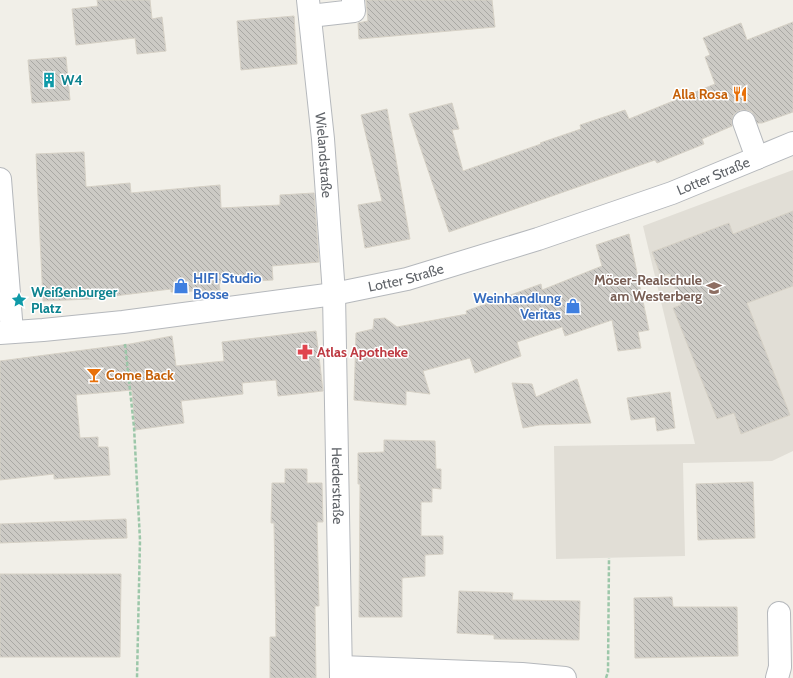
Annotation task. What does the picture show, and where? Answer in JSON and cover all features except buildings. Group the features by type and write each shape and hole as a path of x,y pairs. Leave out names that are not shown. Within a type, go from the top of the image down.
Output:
{"street":[{"name":"Wielandstraße","path":"334,294 323,139 309,8 354,11 352,0"},
{"path":"744,122 757,158"},
{"name":"Lotter Straße","path":"6,333 123,322 334,294 407,279 538,239 672,193 793,143"},
{"path":"0,179 6,333"},
{"name":"Herderstraße","path":"334,294 341,672"},
{"path":"777,678 780,667 779,613"},
{"path":"341,672 522,674 565,678"}],"path":[{"path":"123,322 134,427 140,540 137,678"},
{"path":"606,678 608,672 609,558"}],"shaded area":[{"path":"793,170 793,451 772,461 683,463 685,556 556,559 554,446 695,444 643,226"}],"place":[{"name":"W4","path":"49,80"},
{"name":"Alla Rosa","path":"740,94"},
{"name":"HIFI Studio Bosse","path":"181,286"},
{"name":"Möser-Realschule am Westerberg","path":"714,288"},
{"name":"Weißenburger Platz","path":"19,300"},
{"name":"Weinhandlung Veritas","path":"573,306"},
{"name":"Atlas Apotheke","path":"305,352"},
{"name":"Come Back","path":"94,375"}]}
